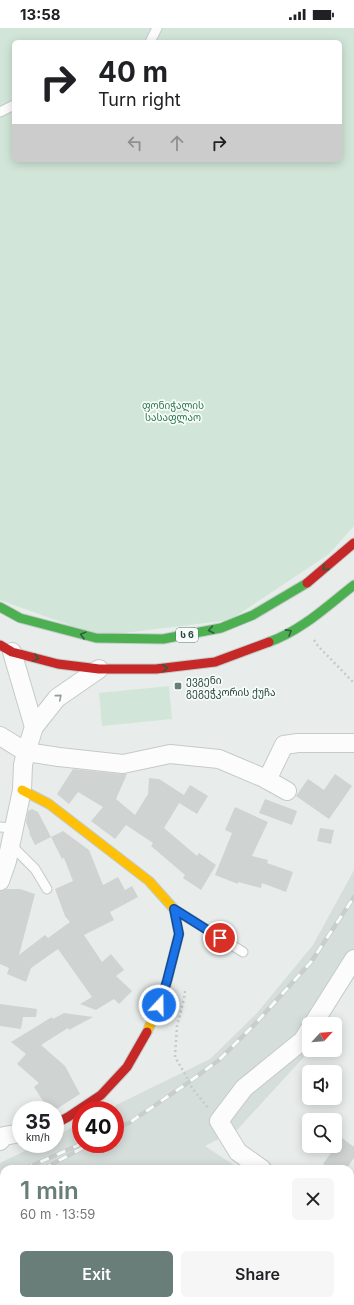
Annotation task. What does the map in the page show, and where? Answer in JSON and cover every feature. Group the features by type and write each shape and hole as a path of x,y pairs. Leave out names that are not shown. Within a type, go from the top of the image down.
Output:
{"main road":[{"name":"ს 6","path":"0,607 20,618 96,638 163,639 221,628 253,615 310,581 354,542"},
{"path":"6,648 58,664 99,669 156,669 215,662 278,639 304,624 354,585"},
{"path":"22,790 49,804 149,881 174,909 179,934 164,993 148,1029 127,1067 101,1095 64,1119"}],"street":[{"path":"6,648 34,727"},
{"path":"0,881 7,861 8,833 22,790 23,765 34,727 57,698 99,669"},
{"path":"0,736 26,752 123,764 170,754 219,759 267,780 287,791"},
{"path":"267,780 284,745 298,743 354,743"},
{"path":"317,1017 354,959"},
{"path":"256,1165 238,1152 219,1121 244,1088 302,1041"}],"lane":[{"path":"151,40 157,28"},
{"path":"0,112 12,106"},
{"path":"8,833 35,869 47,889"},
{"path":"174,909 243,952"}],"path":[{"path":"304,624 318,646 354,683"},
{"path":"186,986 177,1026 175,1057 192,1088 219,1121"}],"shaded area":[{"path":"354,870 354,962 314,1017 302,1017 302,1057 304,1057 238,1129 205,1146 234,1165 0,1165 0,1163 21,1153 64,1153 64,1132 72,1128 72,1153 124,1153 124,1101 210,1059 257,1013 313,945"}],"green space":[{"name":"ფონიჭალის სასაფლაო","path":"0,28 354,28 354,526 329,554 230,620 100,636 0,600"},
{"path":"169,686 172,719 102,726 99,693"}],"building":[{"path":"73,769 127,774 116,799 135,815 148,794 149,778 159,779 184,795 164,828 197,856 199,853 216,865 201,890 183,878 185,875 151,846 153,843 126,825 115,839 91,821 103,807 78,792 69,804 57,794"},
{"path":"335,774 352,786 329,819 296,796 308,779 324,790"},
{"path":"190,785 208,796 197,814 179,803"},
{"path":"265,799 297,811 292,825 259,813"},
{"path":"235,807 268,822 252,856 268,860 267,863 293,872 286,892 262,883 261,888 238,882 238,884 215,875 232,833 225,830"},
{"path":"32,809 38,812 51,837 35,845 29,833 26,822 28,811"},
{"path":"320,828 334,830 331,844 317,841"},
{"path":"63,831 89,850 103,885 118,877 125,890 132,886 138,897 110,912 114,920 84,935 102,962 111,954 124,970 116,976 132,991 119,1004 114,999 96,1010 80,1004 92,997 58,949 31,968 26,982 7,974 9,968 0,964 0,891 7,889 20,889 35,894 19,955 45,935 48,938 70,922 65,916 55,889 73,881 64,858 62,859 51,837"},
{"path":"0,1004 37,1009 36,1017 23,1017 21,1029 0,1026"},
{"path":"64,1013 93,1017 69,1030 68,1028 41,1045 65,1066 80,1094 64,1104 64,1101 43,1101 34,1087 39,1083 17,1064 26,1054 11,1042 52,1017 53,1019"},
{"path":"342,1138 354,1147 354,1158 349,1165 323,1164 331,1153 342,1153"}],"railway":[{"path":"124,1125 219,1060 255,1024 311,962 354,897"},
{"path":"33,1165 72,1148"},
{"path":"51,1165 73,1153"}],"traffic: fast":[{"path":"0,607 20,618 96,638 163,639 221,628 253,615 307,583"},
{"path":"269,642 303,625 354,585"}],"traffic: slow":[{"path":"22,790 49,804 149,881 174,909 179,934 164,993 147,1032"}],"traffic: jam":[{"path":"307,583 354,543"},
{"path":"0,645 12,652 58,664 99,669 156,669 215,662 269,642"},
{"path":"64,1119 101,1095 127,1067 147,1032"}],"place":[{"name":"ევგენი გეგეჭკორის ქუჩა","path":"178,686"}],"route":[{"path":"159,1005 164,993 179,934 174,909 220,938"}]}
